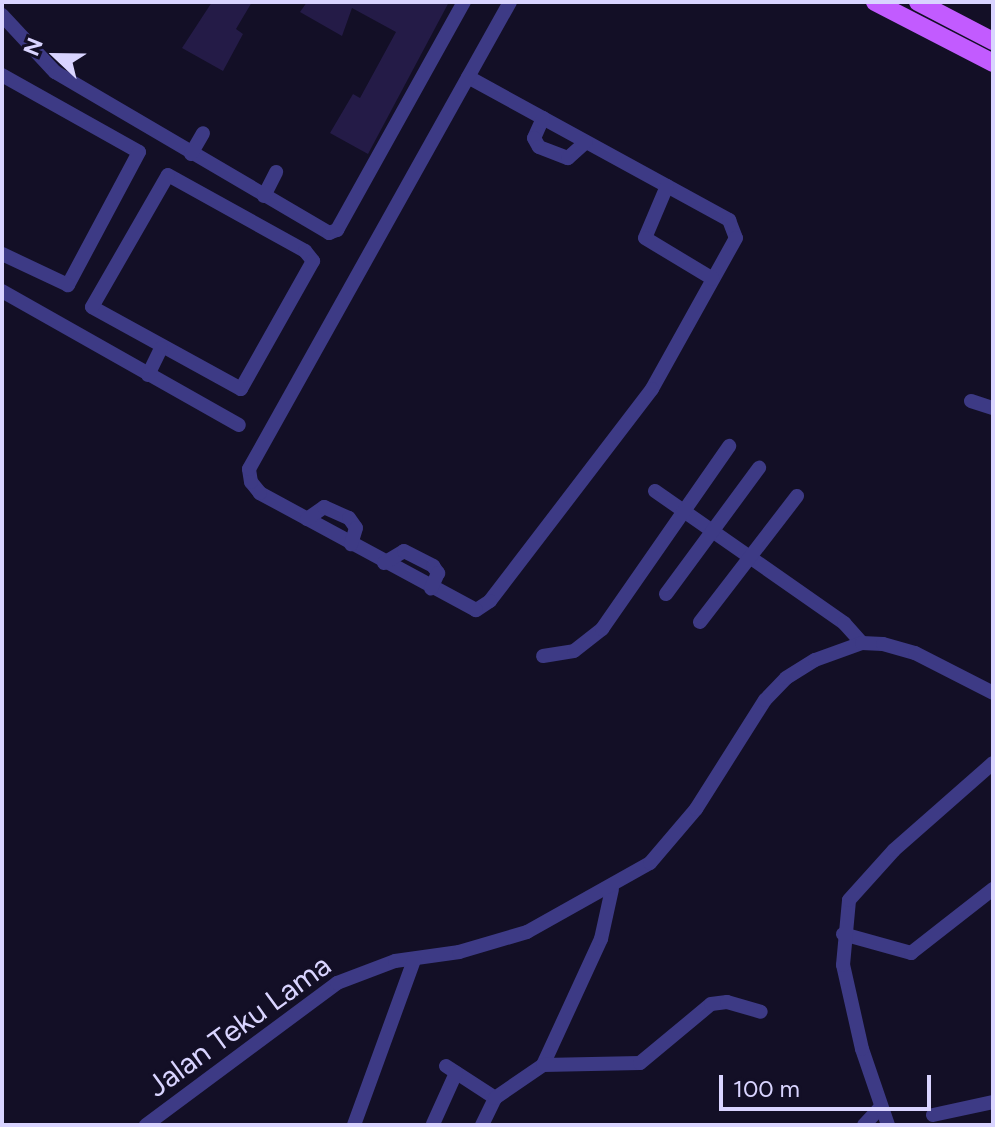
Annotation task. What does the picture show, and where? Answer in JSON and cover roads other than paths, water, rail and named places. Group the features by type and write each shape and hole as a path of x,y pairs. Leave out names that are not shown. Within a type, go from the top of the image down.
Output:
{"main road":[{"path":"875,2 993,63"},
{"path":"918,2 993,41"}],"street":[{"path":"2,15 55,72 329,233 337,230 464,2"},
{"path":"468,77 733,224 736,238 652,389 490,601 469,610 255,488 249,469 468,77 510,2"},
{"path":"2,75 139,152 68,285 2,254"},
{"path":"543,118 534,134 539,147 568,158 586,142"},
{"path":"191,154 203,133"},
{"path":"264,196 276,172"},
{"path":"168,175 310,255 312,270 241,389 161,348 96,311 92,303 168,175"},
{"path":"667,186 645,238 713,279"},
{"path":"2,291 239,425"},
{"path":"148,375 161,348"},
{"path":"971,401 993,408"},
{"path":"543,656 574,651 593,640 729,446"},
{"path":"666,594 759,468"},
{"path":"655,491 844,623 862,643"},
{"path":"700,622 797,496"},
{"path":"307,519 324,507 349,518 356,528 351,544"},
{"path":"384,563 404,551 433,566 438,573 431,589"},
{"name":"Jalan Teku Lama","path":"146,1125 337,983 395,961 501,942 612,889 650,863 676,837 765,700 786,678 828,654 862,643 915,653 993,693"},
{"path":"888,1125 843,965 843,934 849,900 862,881 993,763"},
{"path":"482,1125 495,1098 543,1065 601,939 612,889"},
{"path":"843,934 911,953 993,889"},
{"path":"354,1125 414,960"},
{"path":"543,1065 640,1063 711,1004 727,1002 761,1012"},
{"path":"433,1124 451,1069 495,1098"},
{"path":"933,1115 993,1102"},
{"path":"864,1125 881,1107"}]}
